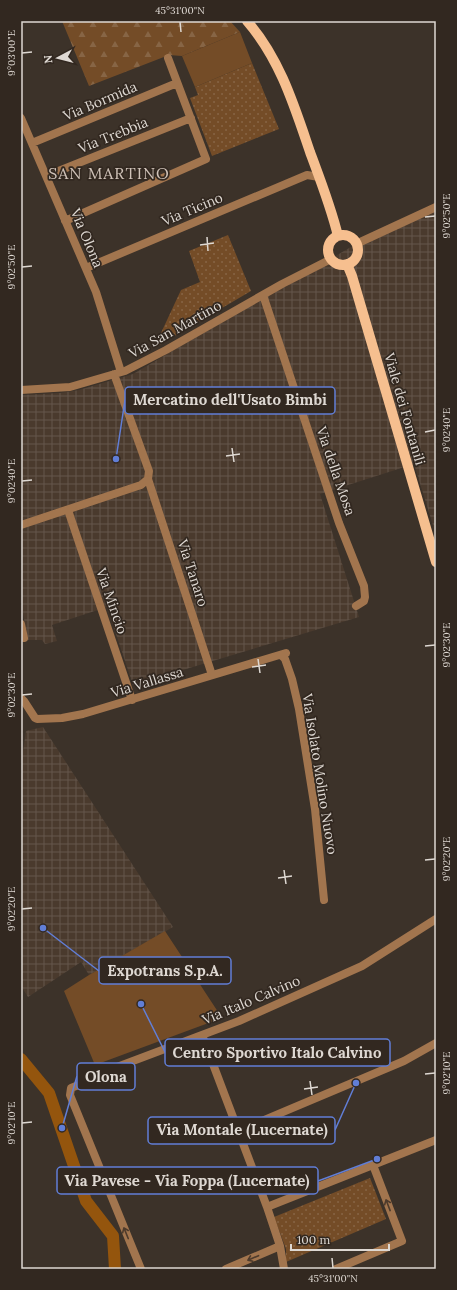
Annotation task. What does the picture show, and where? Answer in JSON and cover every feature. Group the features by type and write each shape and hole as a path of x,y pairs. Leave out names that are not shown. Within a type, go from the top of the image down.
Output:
{"main road":[{"path":"247,21 265,44 285,80 338,236"},
{"path":"338,236 348,236 354,240 356,244 358,252 354,260 347,264 340,264 332,259 328,252 331,240 338,236"},
{"name":"Viale dei Fontanili","path":"347,264 352,276 436,562"}],"street":[{"path":"65,221 206,159 168,58"},
{"name":"Via Bormida","path":"32,143 177,82"},
{"name":"Via Olona","path":"21,118 96,292 118,373"},
{"name":"Via Trebbia","path":"46,176 191,118"},
{"path":"314,163 307,175 319,177"},
{"name":"Via Ticino","path":"86,268 307,175"},
{"path":"356,244 436,207"},
{"name":"Via San Martino","path":"21,390 70,386 118,373 166,350 263,295 332,259"},
{"name":"Via della Mosa","path":"263,295 339,523 364,586 364,601 356,606"},
{"name":"Via Tanaro","path":"118,373 149,471 148,479 212,675"},
{"path":"21,525 141,485 148,479"},
{"name":"Via Mincio","path":"68,510 132,700"},
{"path":"21,624 24,638"},
{"name":"Via Vallassa","path":"22,699 35,718 40,720 83,714 284,654"},
{"name":"Via Isolato Molino Nuovo","path":"284,654 299,709 315,809 324,900"},
{"name":"Via Italo Calvino","path":"141,1269 70,1095 70,1090 72,1087 116,1070 117,1067 239,1021 362,966 436,919"},
{"path":"202,1035 280,1246 284,1269"},
{"path":"238,1131 404,1061 436,1043"},
{"path":"266,1207 436,1140"},
{"path":"336,1269 402,1241 373,1165"},
{"path":"226,1269 280,1246"}],"shaded area":[{"path":"436,209 436,535 414,464 320,494 359,617 133,685 107,607 52,625 57,641 45,644 42,640 28,640 21,603 21,395 60,393 79,390 133,374 356,244"},
{"path":"43,727 173,927 89,975 81,962 28,997 21,986 21,765 26,731"}],"green space":[{"path":"62,21 230,21 240,32 182,56 169,55 89,86"},
{"path":"240,32 252,63 195,87 182,56"},
{"path":"252,63 279,129 212,156 190,98 198,95 195,87"},
{"path":"228,235 251,291 154,348 181,290 200,282 189,251"},
{"path":"165,931 222,1018 95,1065 64,991"},
{"path":"370,1178 386,1219 286,1262 286,1249 274,1217"}],"waterway":[{"path":"21,1059 49,1093 86,1201 113,1236 115,1269"}],"place":[{"name":"Mercatino dell'Usato Bimbi","path":"116,459"},
{"name":"Expotrans S.p.A.","path":"43,928"},
{"name":"Centro Sportivo Italo Calvino","path":"141,1004"},
{"name":"Via Montale (Lucernate)","path":"356,1083"},
{"name":"Olona","path":"62,1128"},
{"name":"Via Pavese - Via Foppa (Lucernate)","path":"377,1159"}],"district":[{"name":"SAN MARTINO","path":"109,173"}]}
